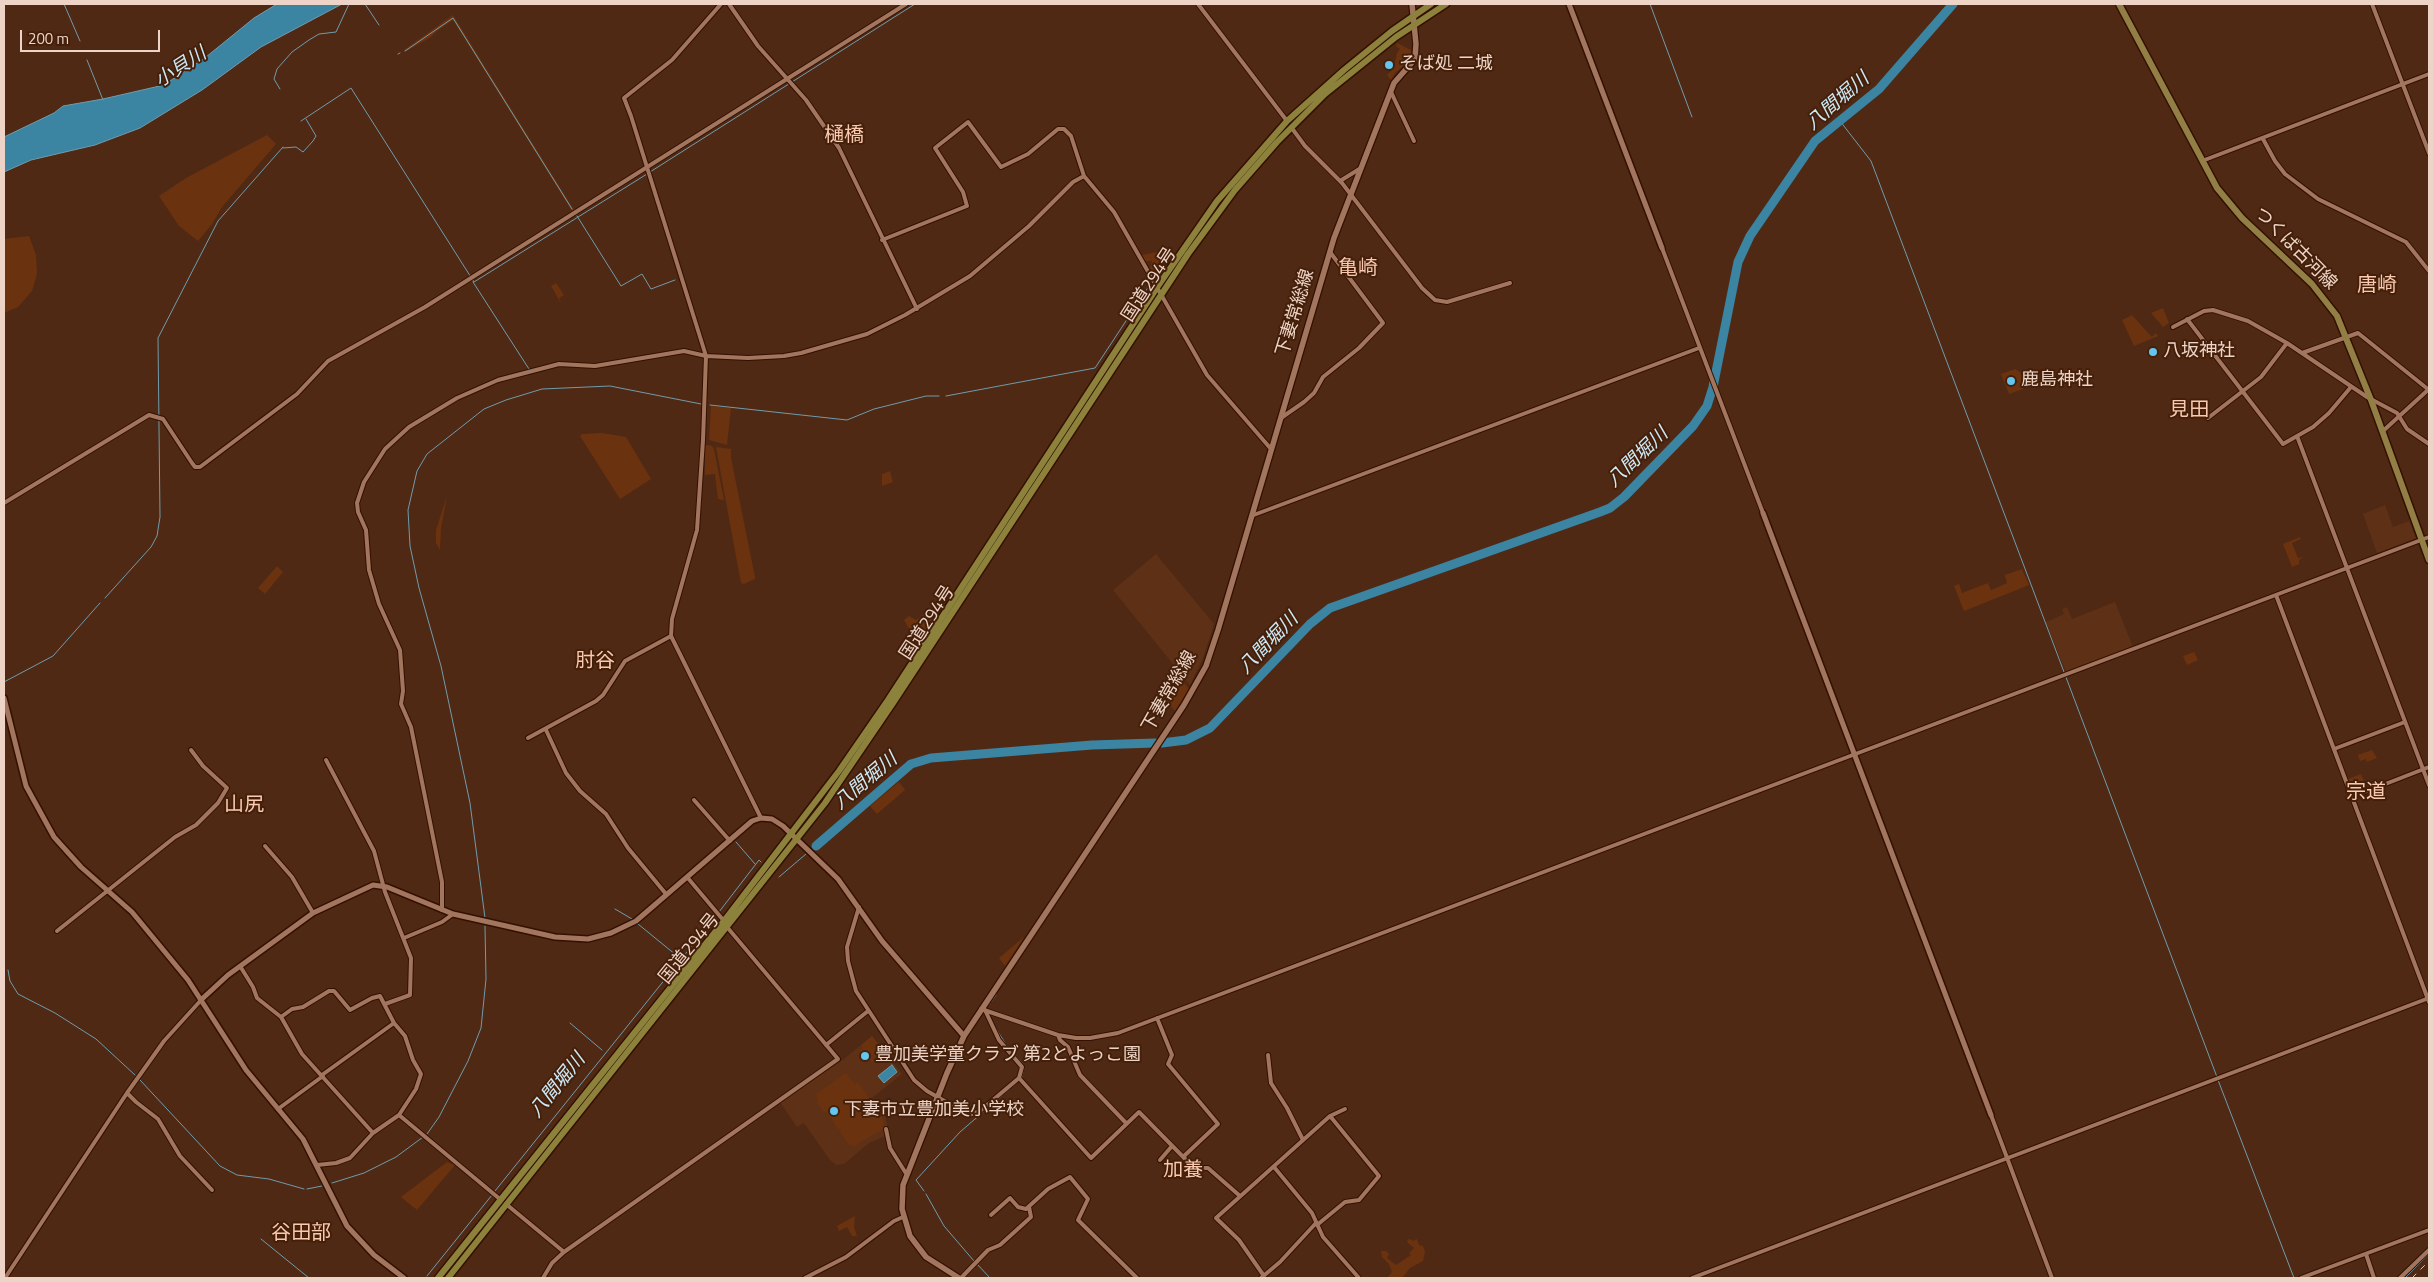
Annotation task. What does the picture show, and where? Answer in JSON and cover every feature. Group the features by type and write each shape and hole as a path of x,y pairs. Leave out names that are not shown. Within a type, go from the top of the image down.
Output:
{"highway":[{"name":"国道294号","path":"726,924 888,700 1158,286 1217,201 1286,121 1344,70 1431,4"},
{"name":"国道294号","path":"438,1278 726,924 797,840 877,727 1162,294 1223,206 1255,166 1291,127 1348,75 1414,25 1446,4"},
{"name":"国道294号","path":"448,1278 501,1200"}],"main road":[{"name":"下妻常総線","path":"960,1278 936,1266 920,1252 910,1236 903,1217 901,1198 906,1175 937,1096 964,1036 1198,683 1218,630 1330,252 1397,78 1408,69 1415,59 1412,4"},
{"name":"つくば古河線","path":"2119,4 2217,188 2237,213 2327,300 2346,336 2383,431 2429,560"}],"street":[{"path":"721,4 672,60 624,98 706,356 704,440 697,530 672,619 671,636 761,818"},
{"path":"729,4 758,46 793,85 847,161 882,240 917,309"},
{"path":"4,503 143,417 155,416 162,419 192,464 195,467 200,466 297,394 328,361 420,310 647,169 906,4"},
{"path":"1198,4 1305,146 1351,194 1422,288 1436,300 1447,302 1510,283"},
{"path":"1569,4 2052,1278"},
{"path":"2372,4 2429,153"},
{"path":"2202,161 2429,74"},
{"path":"1391,92 1414,141"},
{"path":"882,240 966,206 963,192 935,148 968,122 1001,167 1028,154 1058,129 1064,129 1071,136 1084,176 1114,212 1158,286 1207,375 1271,449"},
{"path":"2263,139 2275,161 2285,174 2318,199 2406,242 2429,271"},
{"path":"1340,181 1361,168"},
{"path":"442,910 442,882 411,727 402,704 400,650 378,604 369,570 366,530 358,512 358,496 364,482 385,449 409,427 457,398 498,380 559,364 595,366 684,352 706,356 756,358 801,353 867,334 917,309 978,270 1029,226 1073,182 1084,176"},
{"path":"1281,418 1314,393 1323,377 1352,354 1383,323 1330,252"},
{"path":"2173,326 2204,311 2213,310 2248,321 2302,353 2371,400 2399,415 2407,428 2429,444"},
{"path":"2187,319 2283,444 2329,413 2351,387"},
{"path":"2302,353 2354,333 2361,335 2429,389 2383,431"},
{"path":"2208,418 2261,376 2286,343"},
{"path":"1251,516 1699,348"},
{"path":"2297,436 2429,785"},
{"path":"983,1009 1058,1035 1078,1038 1106,1036 2429,537"},
{"path":"1692,1278 2429,1000 2276,595"},
{"path":"528,738 546,730 596,700 629,658 671,636"},
{"path":"4,698 24,778 46,825 65,851 109,889 132,912 202,999 246,1070 303,1139 347,1226 374,1255 404,1278"},
{"path":"2334,749 2405,722"},
{"path":"546,730 571,779 580,791 606,814 628,848 666,894"},
{"path":"57,931 175,838 204,819 218,803 227,788 203,766 191,750"},
{"path":"326,760 374,851 383,885 412,961 410,995 385,1004"},
{"path":"2352,797 2429,768"},
{"path":"694,800 730,841"},
{"path":"5,1278 127,1093 164,1041 202,999 240,966 313,913 369,886 383,885 453,914 555,937 588,939 612,934 630,925 752,822 761,818 772,819 792,835 838,879 882,941 964,1036"},
{"path":"265,846 292,877 313,913"},
{"path":"543,1278 552,1263 564,1252 838,1059 687,877"},
{"path":"859,907 849,935 847,947 848,961 856,991 914,1080 964,1113 972,1115 1019,1078 1022,1067 999,1040 983,1009"},
{"path":"404,938 442,922 453,914"},
{"path":"240,966 254,987 257,998 281,1017 302,1054 372,1133"},
{"path":"281,1017 292,1009 303,1007 332,990 348,1010 378,996 385,1004 394,1023 405,1036 413,1060 421,1074 416,1090 399,1116 372,1133 350,1158 336,1163 317,1165"},
{"path":"826,1045 868,1011"},
{"path":"1157,1018 1172,1056 1168,1064 1218,1124 1183,1157"},
{"path":"278,1109 394,1023"},
{"path":"1058,1035 1060,1040 1068,1046 1080,1075 1126,1123"},
{"path":"1268,1055 1270,1083 1287,1108 1303,1140"},
{"path":"1019,1078 1091,1158 1139,1112 1194,1168 1208,1168 1240,1196"},
{"path":"127,1093 158,1119 180,1156 212,1190"},
{"path":"1330,1116 1349,1142 1375,1169 1379,1178 1359,1200 1345,1202 1316,1224 1280,1262 1262,1277 1239,1240 1216,1218 1330,1116 1345,1109"},
{"path":"399,1116 564,1252"},
{"path":"886,1129 890,1148 906,1175"},
{"path":"1160,1160 1172,1146"},
{"path":"1375,1169 1381,1165"},
{"path":"1274,1167 1312,1212 1323,1237 1358,1278"},
{"path":"991,1215 1010,1198 1021,1208 1029,1207 1048,1189 1070,1177 1088,1199 1078,1220 1137,1278"},
{"path":"960,1278 975,1262 992,1248 1003,1242 1031,1217 1029,1207"},
{"path":"805,1278 846,1257 894,1221 903,1217"},
{"path":"2301,1278 2429,1230"},
{"path":"2400,1278 2429,1250"},
{"path":"2366,1254 2372,1278"}],"shaded area":[{"path":"453,15 574,210 572,211 453,20 431,37 405,52 404,50"},
{"path":"1397,43 1411,50 1411,55 1408,62 1395,73 1391,80 1387,75 1394,68 1397,53 1400,49 1396,46"},
{"path":"267,135 276,144 222,207 212,224 198,241 179,226 159,196 186,178"},
{"path":"29,236 36,255 37,274 32,291 18,307 4,313 4,239"},
{"path":"1171,249 1173,252 1161,271 1154,275 1150,268 1152,261 1145,261 1142,255"},
{"path":"556,283 564,295 559,298 562,305 551,286"},
{"path":"2163,308 2169,323 2163,327 2151,313"},
{"path":"2132,315 2152,337 2156,333 2158,336 2134,346 2122,320"},
{"path":"2015,369 2020,372 2025,385 2023,389 2009,394 2001,374"},
{"path":"711,406 731,408 727,445 709,440"},
{"path":"602,433 626,437 651,479 620,499 580,436 582,434"},
{"path":"705,446 712,446 714,449 724,500 718,499 715,474 705,475"},
{"path":"716,447 731,449 731,458 755,577 755,579 744,584 741,583"},
{"path":"890,471 893,482 882,486 882,474"},
{"path":"447,496 441,528 440,550 436,543 436,530"},
{"path":"2385,505 2393,527 2409,521 2416,538 2377,553 2363,514"},
{"path":"2300,537 2301,539 2292,543 2298,558 2304,557 2299,560 2299,564 2292,567 2283,544"},
{"path":"1156,554 1214,624 1203,658 1190,685 1113,590"},
{"path":"277,566 283,572 265,594 258,588"},
{"path":"2022,569 2029,585 1964,611 1954,586 1959,584 1962,593 1988,583 1991,590 2007,583 2005,575"},
{"path":"943,600 921,637 914,637 904,620 909,616 916,620"},
{"path":"2115,602 2133,647 2066,672 2046,622 2064,614 2062,609 2067,607 2072,619"},
{"path":"2194,652 2198,660 2187,665 2183,656"},
{"path":"1183,682 1189,689 1175,711 1163,698"},
{"path":"2372,750 2377,758 2367,762 2366,759 2360,761 2358,755"},
{"path":"2361,774 2367,789 2353,794 2348,779"},
{"path":"899,782 905,790 877,814 870,806"},
{"path":"1024,937 1011,957 1005,966 999,958"},
{"name":"下妻市立豊加美小学校","path":"872,1036 902,1074 873,1097 885,1115 888,1129 884,1130 885,1136 869,1143 844,1164 836,1165 830,1160 804,1123 797,1127 780,1102 844,1059"},
{"path":"872,1036 885,1052 874,1063 859,1051 863,1048 861,1045"},
{"path":"846,1073 855,1085 858,1082 883,1120 883,1129 854,1146 848,1144 840,1132 841,1129 838,1129 827,1111 824,1113 817,1102 819,1100 816,1094"},
{"path":"447,1162 455,1165 417,1210 401,1197"},
{"path":"855,1216 854,1227 857,1236 852,1236 847,1227 839,1231 837,1226"},
{"path":"1417,1239 1419,1245 1423,1246 1425,1252 1423,1261 1410,1268 1402,1278 1387,1278 1392,1272 1389,1264 1382,1257 1381,1251 1386,1251 1389,1254 1387,1258 1396,1265 1411,1255 1409,1253 1414,1248 1408,1243 1407,1240 1413,1241"}],"water":[{"path":"277,4 342,4 261,47 202,90 140,128 95,145 31,160 4,172 4,137 54,113 63,106 164,85 206,57 254,18"},
{"path":"892,1065 897,1072 884,1083 878,1076"}],"waterway":[{"path":"64,4 80,41"},
{"path":"280,89 274,79 277,69 292,52 309,40 319,34 336,32 349,4"},
{"path":"365,4 379,25"},
{"path":"650,172 915,4"},
{"path":"1650,4 1692,117"},
{"name":"八間堀川","path":"1162,743 1186,740 1210,728 1310,624 1330,608 1600,512 1610,508 1624,497 1693,426 1707,406 1713,387 1738,262 1750,236 1815,141 1879,89 1953,4"},
{"path":"405,51 453,18 572,209"},
{"path":"87,60 103,100"},
{"path":"301,121 351,88 474,282 647,174"},
{"path":"283,148 296,147 303,152 313,141 316,136 306,119"},
{"path":"1840,121 1871,161 2217,1077"},
{"path":"105,598 151,547 157,536 160,517 158,338 218,221 283,147"},
{"path":"577,216 621,286 642,274 651,289 675,280"},
{"path":"473,282 529,369"},
{"path":"946,396 1095,368 1149,286"},
{"path":"485,918 470,803 441,666 419,588 410,546 408,510 417,471 427,454 484,409 542,389 610,386 701,404"},
{"path":"710,405 847,420 874,409 926,396 939,396"},
{"path":"4,682 53,656 100,603"},
{"name":"八間堀川","path":"816,846 911,764 931,758 1092,745 1155,743"},
{"path":"736,842 755,864"},
{"name":"八間堀川","path":"779,877 806,854"},
{"name":"八間堀川","path":"719,912 759,860 761,862"},
{"path":"615,909 632,919"},
{"name":"八間堀川","path":"495,1191 715,917"},
{"path":"638,924 676,955"},
{"path":"427,1134 439,1117 468,1061 481,1028 486,979 485,926"},
{"path":"8,970 10,981 18,994 55,1013 96,1039 135,1075"},
{"path":"988,1006 996,995"},
{"path":"570,1023 602,1050"},
{"path":"995,1027 1005,1043 1023,1064"},
{"path":"1022,1077 1024,1068"},
{"path":"140,1080 220,1166 237,1175 269,1179 304,1189"},
{"path":"2218,1080 2294,1278"},
{"path":"924,1191 916,1180 960,1132 1019,1081"},
{"path":"635,1204 736,1133"},
{"path":"332,1183 364,1173 396,1157 423,1137"},
{"path":"307,1189 322,1186"},
{"path":"926,1194 944,1226 974,1261"},
{"name":"八間堀川","path":"427,1276 492,1195"},
{"path":"600,1229 609,1222"},
{"path":"261,1239 309,1278"},
{"path":"2405,1278 2429,1254"},
{"path":"552,1267 557,1261"},
{"path":"977,1264 990,1278"}],"railway":[{"path":"2412,1278 2429,1261"}],"place":[{"name":"そば処 二城","path":"1389,65"},
{"name":"八坂神社","path":"2153,352"},
{"name":"鹿島神社","path":"2011,381"},
{"name":"豊加美学童クラブ 第2とよっこ園","path":"865,1056"},
{"name":"下妻市立豊加美小学校","path":"834,1111"}],"district":[{"name":"樋橋","path":"844,136"},
{"name":"亀崎","path":"1358,269"},
{"name":"唐崎","path":"2377,286"},
{"name":"見田","path":"2189,411"},
{"name":"肘谷","path":"595,662"},
{"name":"宗道","path":"2366,793"},
{"name":"山尻","path":"244,806"},
{"name":"加養","path":"1183,1171"},
{"name":"谷田部","path":"301,1234"}],"water label":[{"name":"小貝川","path":"181,68"}]}
